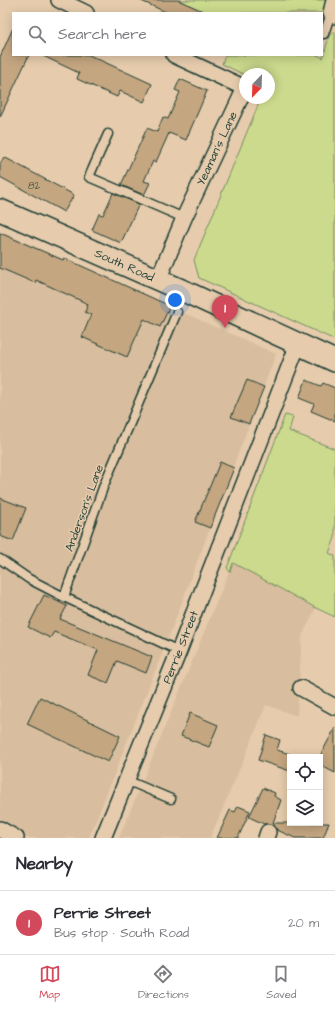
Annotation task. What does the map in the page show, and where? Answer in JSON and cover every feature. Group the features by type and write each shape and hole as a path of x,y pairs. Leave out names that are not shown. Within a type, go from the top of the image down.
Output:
{"street":[{"path":"59,0 84,12"},
{"name":"Yeaman's Lane","path":"158,280 184,218 244,88 176,56"},
{"name":"South Road","path":"0,210 335,361"},
{"name":"Perrie Street","path":"103,838 179,651 298,344"},
{"path":"301,688 335,707"},
{"path":"0,829 16,838"}],"lane":[{"path":"324,34 333,10"},
{"path":"108,134 89,177 184,218"},
{"name":"Anderson's Lane","path":"64,596 104,485 177,312"},
{"path":"0,559 29,579 179,651"},
{"path":"126,780 171,799"}],"shaded area":[{"path":"0,231 276,354 169,636 89,838 0,838"},
{"path":"233,562 316,608 302,636 297,716 266,705 210,838 119,838"}],"green space":[{"path":"178,0 328,0 323,18 323,12 205,12"},
{"path":"333,32 335,33 335,340 199,278 194,260 259,104 275,104 275,68 239,68 239,72 222,64 225,56 319,56 323,58 329,36"},
{"path":"285,415 293,417 289,431 335,449 335,538 329,553 335,556 335,617 233,563 230,572 227,568"}],"building":[{"path":"139,0 178,0 205,12 166,12"},
{"path":"12,30 12,56 29,56 0,117 0,57"},
{"path":"43,56 91,56 152,84 144,102 120,91 117,97 77,79 79,73"},
{"path":"180,79 207,91 186,140 169,133 156,162 153,161 144,181 150,183 144,195 121,185 147,128 157,132 163,117 168,119 180,92 175,90"},
{"path":"4,157 74,195 64,212 0,177 0,164"},
{"path":"113,193 139,204 121,243 92,230 99,214 103,215"},
{"path":"0,233 63,260 64,258 170,306 160,327 144,319 127,357 82,337 91,315 85,312 88,304 36,280 35,283 0,268"},
{"path":"247,380 264,387 249,424 231,417"},
{"path":"306,380 321,386 323,383 335,388 335,421 311,411 314,404 299,398"},
{"path":"220,462 234,468 210,528 195,522"},
{"path":"0,498 26,508 13,541 0,536"},
{"path":"44,595 67,606 60,619 152,657 146,673 117,661 108,683 88,675 98,650 54,632 50,638 28,627"},
{"path":"40,697 120,736 108,762 27,724"},
{"path":"190,713 218,725 209,747 181,736"},
{"path":"335,728 335,773 323,767 323,754 321,754"},
{"path":"266,735 280,740 277,750 290,754 287,754 287,770 258,760"},
{"path":"263,788 275,793 274,796 281,800 273,823 287,823 287,826 323,826 323,823 329,823 323,838 295,838 277,830 275,826 271,824 264,824 249,817"},
{"path":"238,806 250,811 238,838 217,838 230,810 235,812"}],"place":[{"name":"Perrie Street","path":"225,328"}]}
